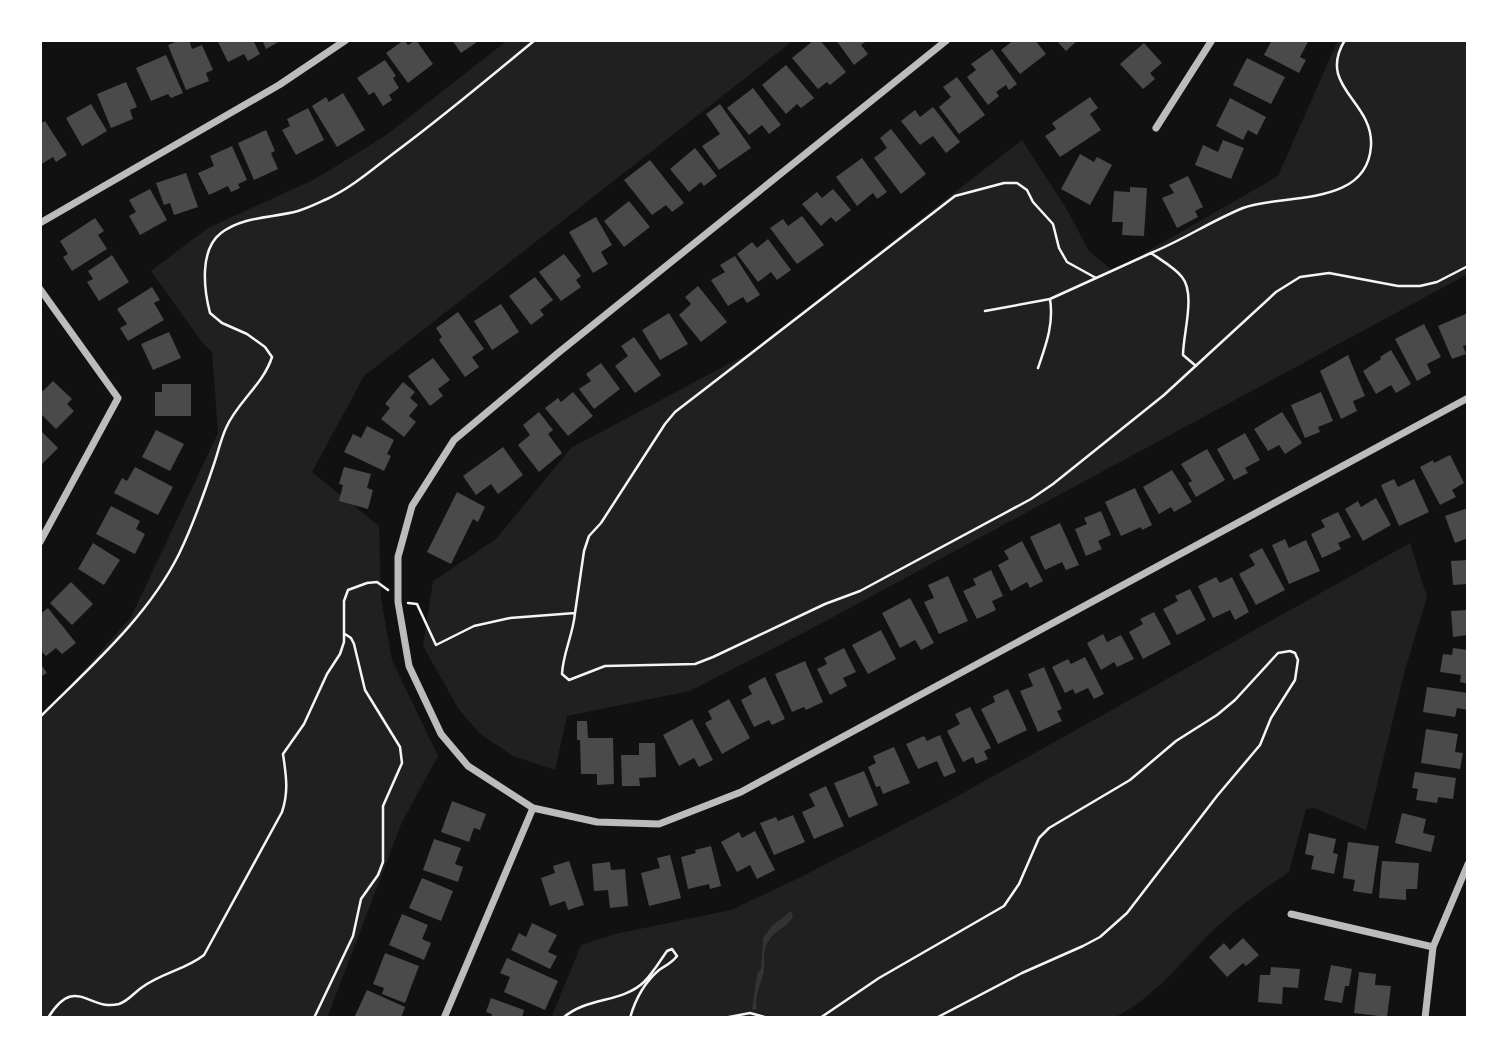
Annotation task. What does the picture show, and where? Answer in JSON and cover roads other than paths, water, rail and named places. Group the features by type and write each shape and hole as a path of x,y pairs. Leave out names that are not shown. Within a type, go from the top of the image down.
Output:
{"street":[{"path":"40,223 279,85 346,40"},
{"path":"947,40 454,440 412,506 398,557 398,599 409,666 442,734 468,766 533,808 597,822 659,824 741,792 1467,399"},
{"path":"1156,128 1212,40"},
{"path":"40,289 118,398 40,542"},
{"path":"444,1018 533,808"},
{"path":"1425,1018 1433,947 1468,864"},
{"path":"1291,914 1433,947"}]}
